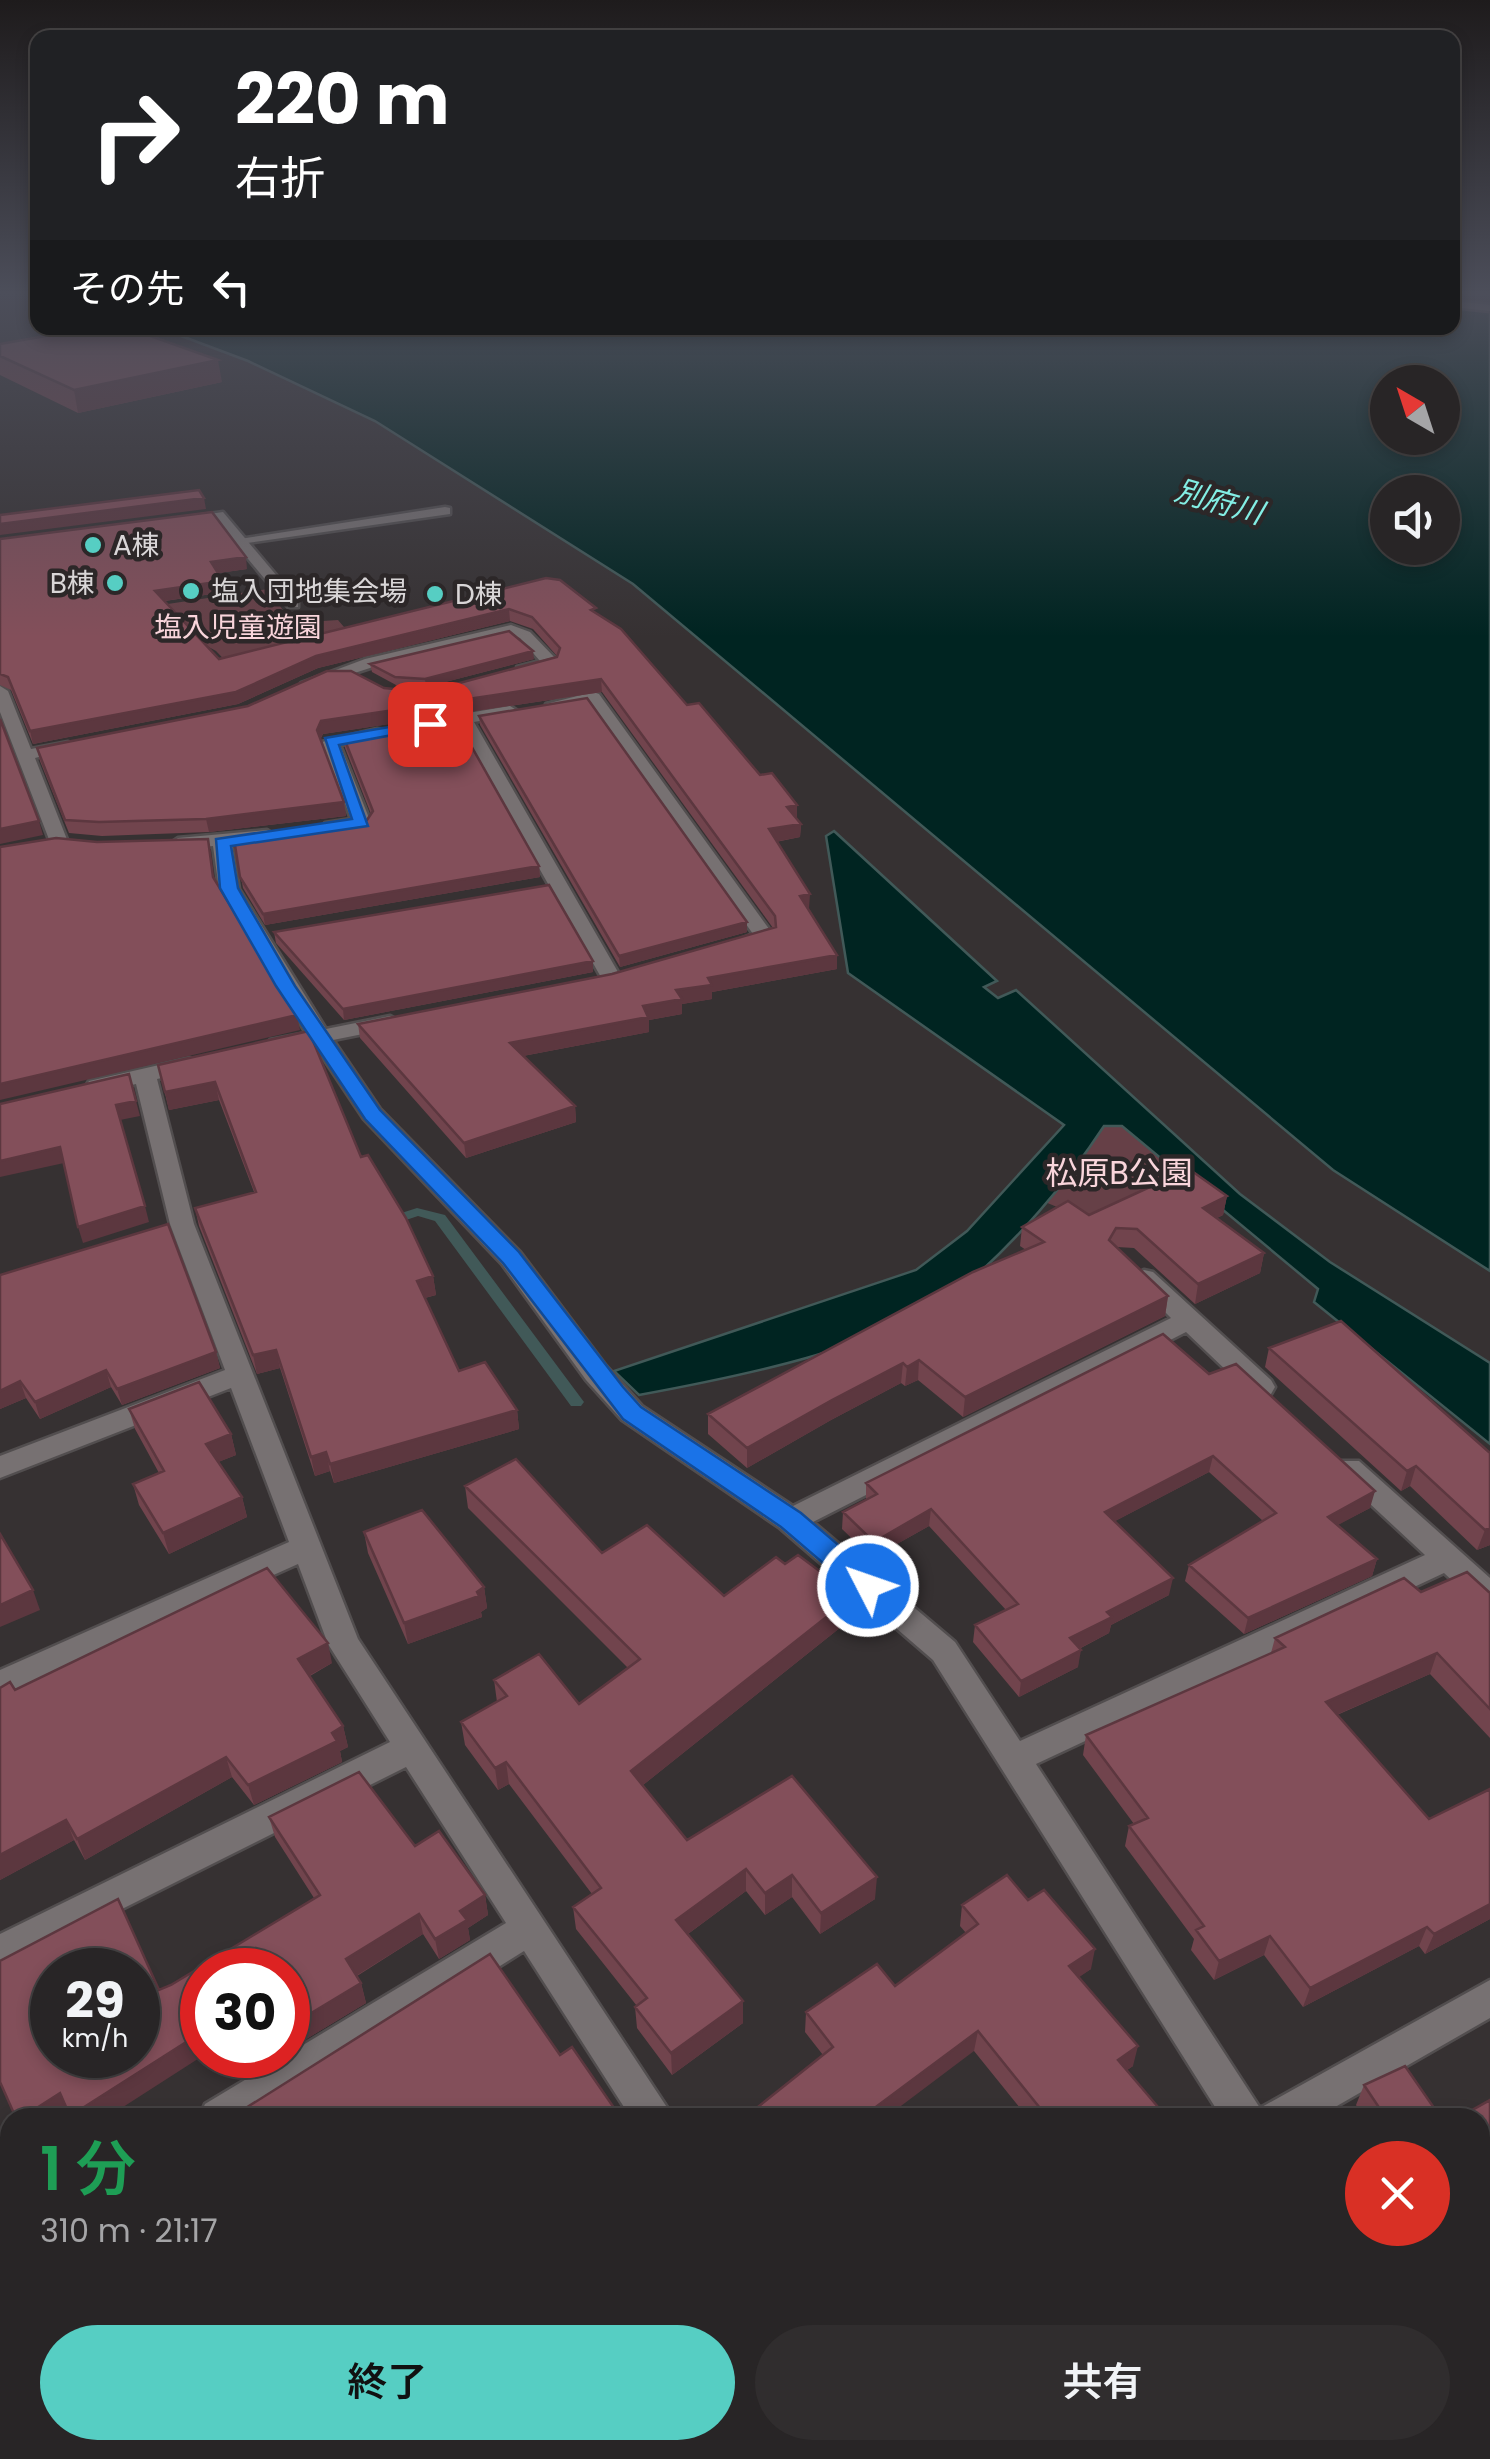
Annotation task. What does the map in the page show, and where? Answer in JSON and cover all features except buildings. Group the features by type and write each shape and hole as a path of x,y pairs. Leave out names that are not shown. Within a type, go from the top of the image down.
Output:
{"street":[{"path":"240,540 445,511"},
{"path":"158,522 218,515 294,604"},
{"path":"292,690 325,675 510,630 525,636 551,663 497,677"},
{"path":"325,675 357,675 374,684"},
{"path":"0,691 24,756 49,844 86,844"},
{"path":"155,844 222,842 362,823 330,742 593,697 766,938 726,949"},
{"path":"463,718 546,886 612,979"},
{"path":"24,756 79,745"},
{"path":"222,842 229,888 267,934 319,1036 390,1138 456,1197 511,1258 596,1373 632,1413 791,1520 944,1652 1244,2108"},
{"path":"261,1049 416,1017"},
{"path":"72,1092 222,1058"},
{"path":"144,1074 173,1227 238,1375 344,1644 647,2108"},
{"path":"1122,1257 1288,1412"},
{"path":"791,1520 1188,1320"},
{"path":"0,1467 238,1375"},
{"path":"1332,1452 1490,1596"},
{"path":"0,1684 304,1548"},
{"path":"1016,1758 1447,1558"},
{"path":"0,1953 410,1748"},
{"path":"236,2108 530,1928"},
{"path":"1265,2108 1490,1998"}],"green space":[{"name":"塩入児童遊園","path":"268,589 292,623 338,620 350,634 257,694 216,651 181,632 161,605"},
{"name":"松原B公園","path":"1104,1126 1122,1126 1189,1182 1098,1224 1045,1202 1071,1175"}],"water":[{"name":"別府川","path":"347,408 1370,408 1370,455 1460,455 1460,408 1490,408 1490,1271 1333,1170 633,584 375,421"},
{"path":"834,831 997,981 984,987 998,998 1016,990 1240,1194 1330,1262 1490,1363 1490,1444 1314,1302 1318,1289 1122,1126 1104,1126 1057,1191 1021,1232 983,1270 932,1308 895,1327 808,1358 639,1395 614,1371 916,1270 967,1231 1064,1125 848,973 826,836"}],"waterway":[{"path":"391,1221 417,1212 440,1218 576,1402"}],"place":[{"name":"A棟","path":"93,545"},
{"name":"B棟","path":"115,583"},
{"name":"塩入団地集会場","path":"191,591"},
{"name":"D棟","path":"435,594"}],"route":[{"path":"430,724 330,742 362,823 222,842 229,888 286,986 390,1138 456,1197 511,1258 596,1373 632,1413 791,1520 868,1586"}]}
